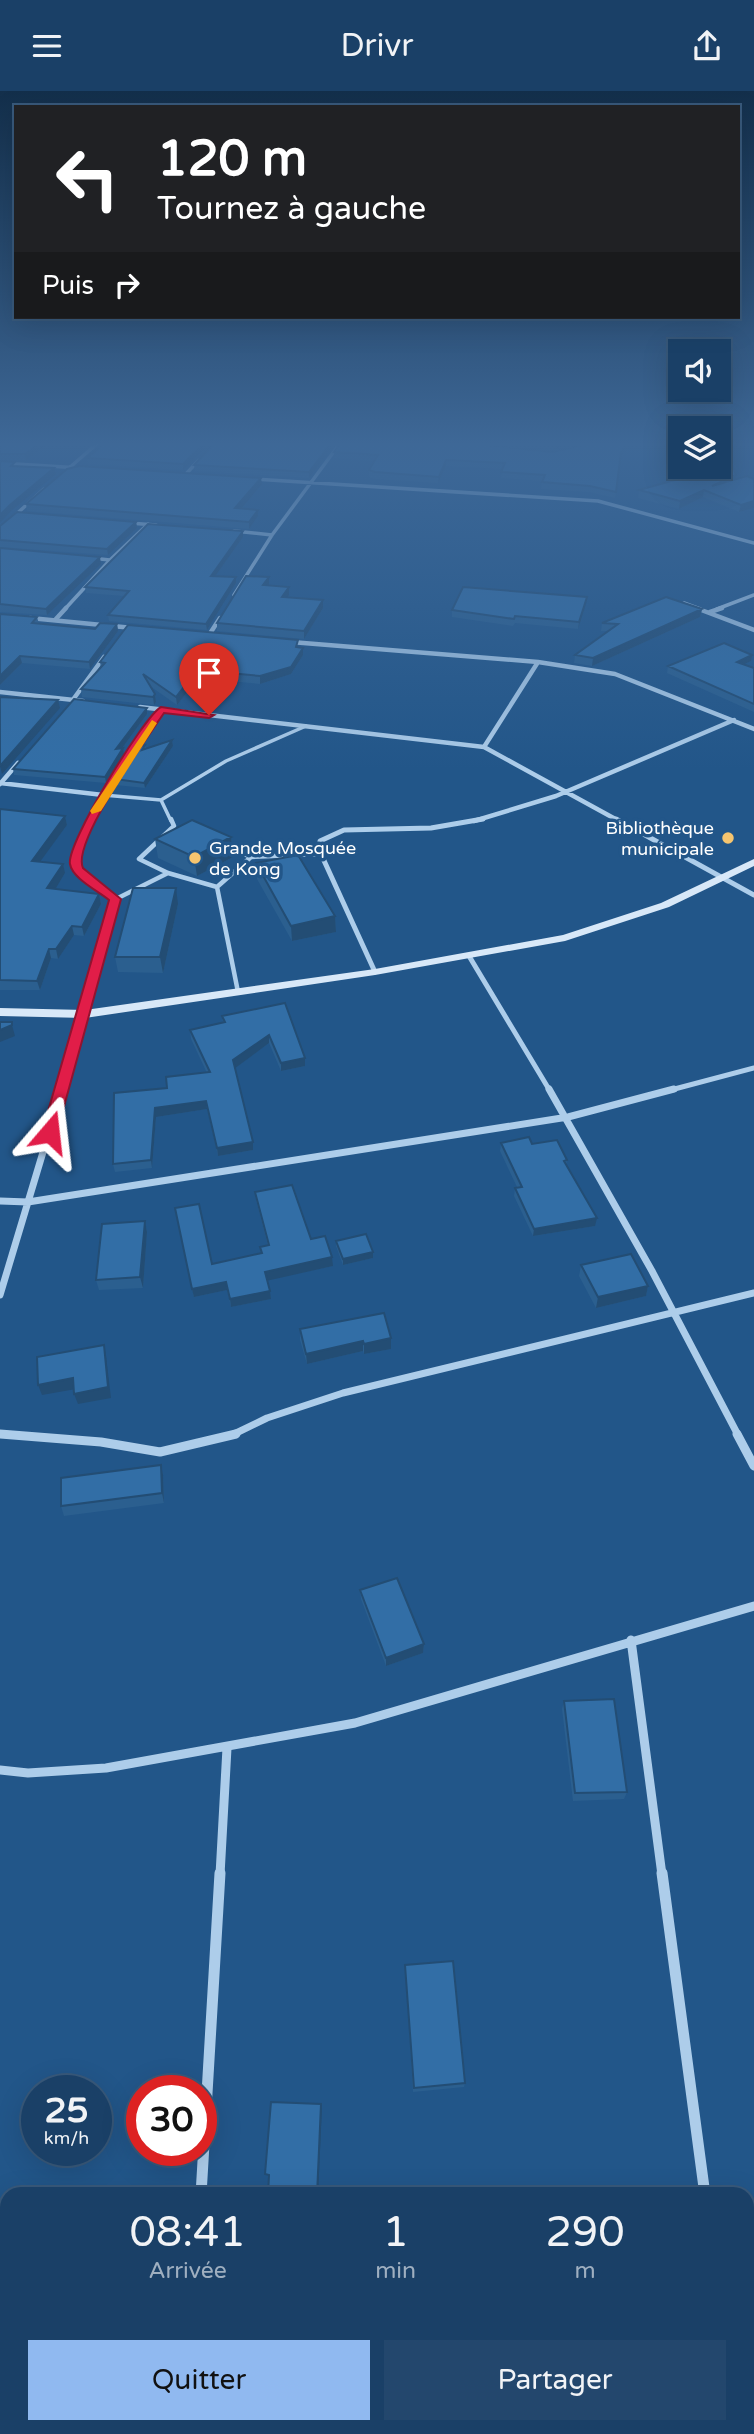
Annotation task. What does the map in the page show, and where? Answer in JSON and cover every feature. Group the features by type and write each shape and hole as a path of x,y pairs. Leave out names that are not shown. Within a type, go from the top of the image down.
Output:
{"main road":[{"path":"0,1012 85,1014 375,972 565,938 616,923 724,879 754,862"}],"street":[{"path":"55,620 119,551"},
{"path":"228,605 262,551"},
{"path":"82,557 110,560"},
{"path":"710,613 754,596"},
{"path":"684,603 754,630"},
{"path":"209,635 222,615"},
{"path":"27,618 141,629"},
{"path":"118,638 127,627"},
{"path":"196,634 223,636"},
{"path":"278,641 538,662 638,681 754,729"},
{"path":"64,710 110,649"},
{"path":"484,747 538,662"},
{"path":"0,692 86,701"},
{"path":"136,707 484,747 754,895"},
{"path":"0,1295 85,1014 98,954 116,899 75,865 76,852 103,795 161,710"},
{"path":"375,972 321,854 320,841 339,833 434,829 459,825 567,792 734,720"},
{"path":"0,783 19,762"},
{"path":"0,783 103,795"},
{"path":"469,956 568,1117 677,1313 754,1466"},
{"path":"0,1201 28,1202 568,1117 754,1068"},
{"path":"0,1434 101,1442 160,1452 195,1446 227,1439 267,1418 343,1393 754,1293"},
{"path":"0,1770 28,1773 106,1767 227,1748 355,1723 754,1605"},
{"path":"631,1640 704,2187"},
{"path":"201,2187 227,1748"}],"lane":[{"path":"103,795 161,800 226,761 306,726"},
{"path":"161,800 174,826 139,859 168,873 217,887"},
{"path":"226,846 251,857 321,854"},
{"path":"217,887 251,857"},
{"path":"116,899 168,873"},
{"path":"217,887 237,992"}],"building":[{"path":"0,551 100,557 46,609 0,604"},
{"path":"121,551 229,551 211,576 236,577 206,624 108,615 129,591 85,587"},
{"path":"246,576 269,577 263,585 289,587 282,597 323,600 304,631 217,623"},
{"path":"463,587 587,597 579,622 515,616 514,619 452,610"},
{"path":"666,597 702,609 593,658 575,655 618,624 602,623"},
{"path":"0,614 37,617 32,623 95,629 100,623 117,624 89,662 20,656 0,676"},
{"path":"128,625 298,640 296,647 303,648 291,667 260,676 197,670 176,697 143,674 155,694 153,697 81,689 105,663 100,662"},
{"path":"724,643 752,655 737,662 754,668 754,704 668,666"},
{"path":"0,697 58,700 0,766"},
{"path":"74,699 147,708 116,749 123,748 105,777 13,769"},
{"path":"172,740 144,783 115,779 137,746 145,745 142,750"},
{"path":"0,809 65,816 32,861 63,864 47,888 99,894 82,927 72,926 56,949 49,949 37,981 0,980"},
{"path":"192,820 231,837 194,857 155,839"},
{"path":"298,855 335,916 291,926 256,863"},
{"path":"133,888 176,888 160,957 115,957"},
{"path":"285,1003 305,1058 281,1063 269,1035 233,1060 253,1142 217,1148 206,1101 155,1108 151,1160 113,1164 114,1093 167,1088 166,1077 210,1072 190,1030 225,1022 222,1016"},
{"path":"0,1022 12,1022 12,1025 0,1030"},
{"path":"529,1137 532,1144 557,1140 567,1160 564,1161 597,1218 534,1229 515,1188 522,1187 501,1143"},
{"path":"292,1185 311,1239 325,1236 332,1257 265,1272 270,1291 230,1299 226,1282 192,1289 175,1208 199,1204 212,1264 262,1253 260,1247 269,1245 255,1192"},
{"path":"145,1221 140,1277 96,1280 102,1224"},
{"path":"366,1234 373,1252 343,1259 336,1241"},
{"path":"631,1254 648,1286 598,1297 581,1265"},
{"path":"384,1313 391,1338 364,1344 363,1341 306,1354 300,1329"},
{"path":"104,1345 108,1387 74,1394 73,1378 38,1385 37,1357"},
{"path":"161,1465 162,1493 61,1506 61,1478"},
{"path":"397,1578 424,1644 386,1658 360,1590"},
{"path":"614,1699 627,1792 575,1793 564,1701"},
{"path":"453,1961 465,2083 414,2088 405,1965"},
{"path":"271,2102 321,2104 317,2187 268,2187 269,2175 265,2174"}],"slow traffic":[{"path":"95,811 152,723"}],"place":[{"name":"Bibliothèque municipale","path":"728,838"},
{"name":"Grande Mosquée de Kong","path":"195,858"}],"route":[{"path":"50,1132 85,1014 98,954 116,899 79,871 75,865 76,852 103,795 161,710 209,715"}]}
